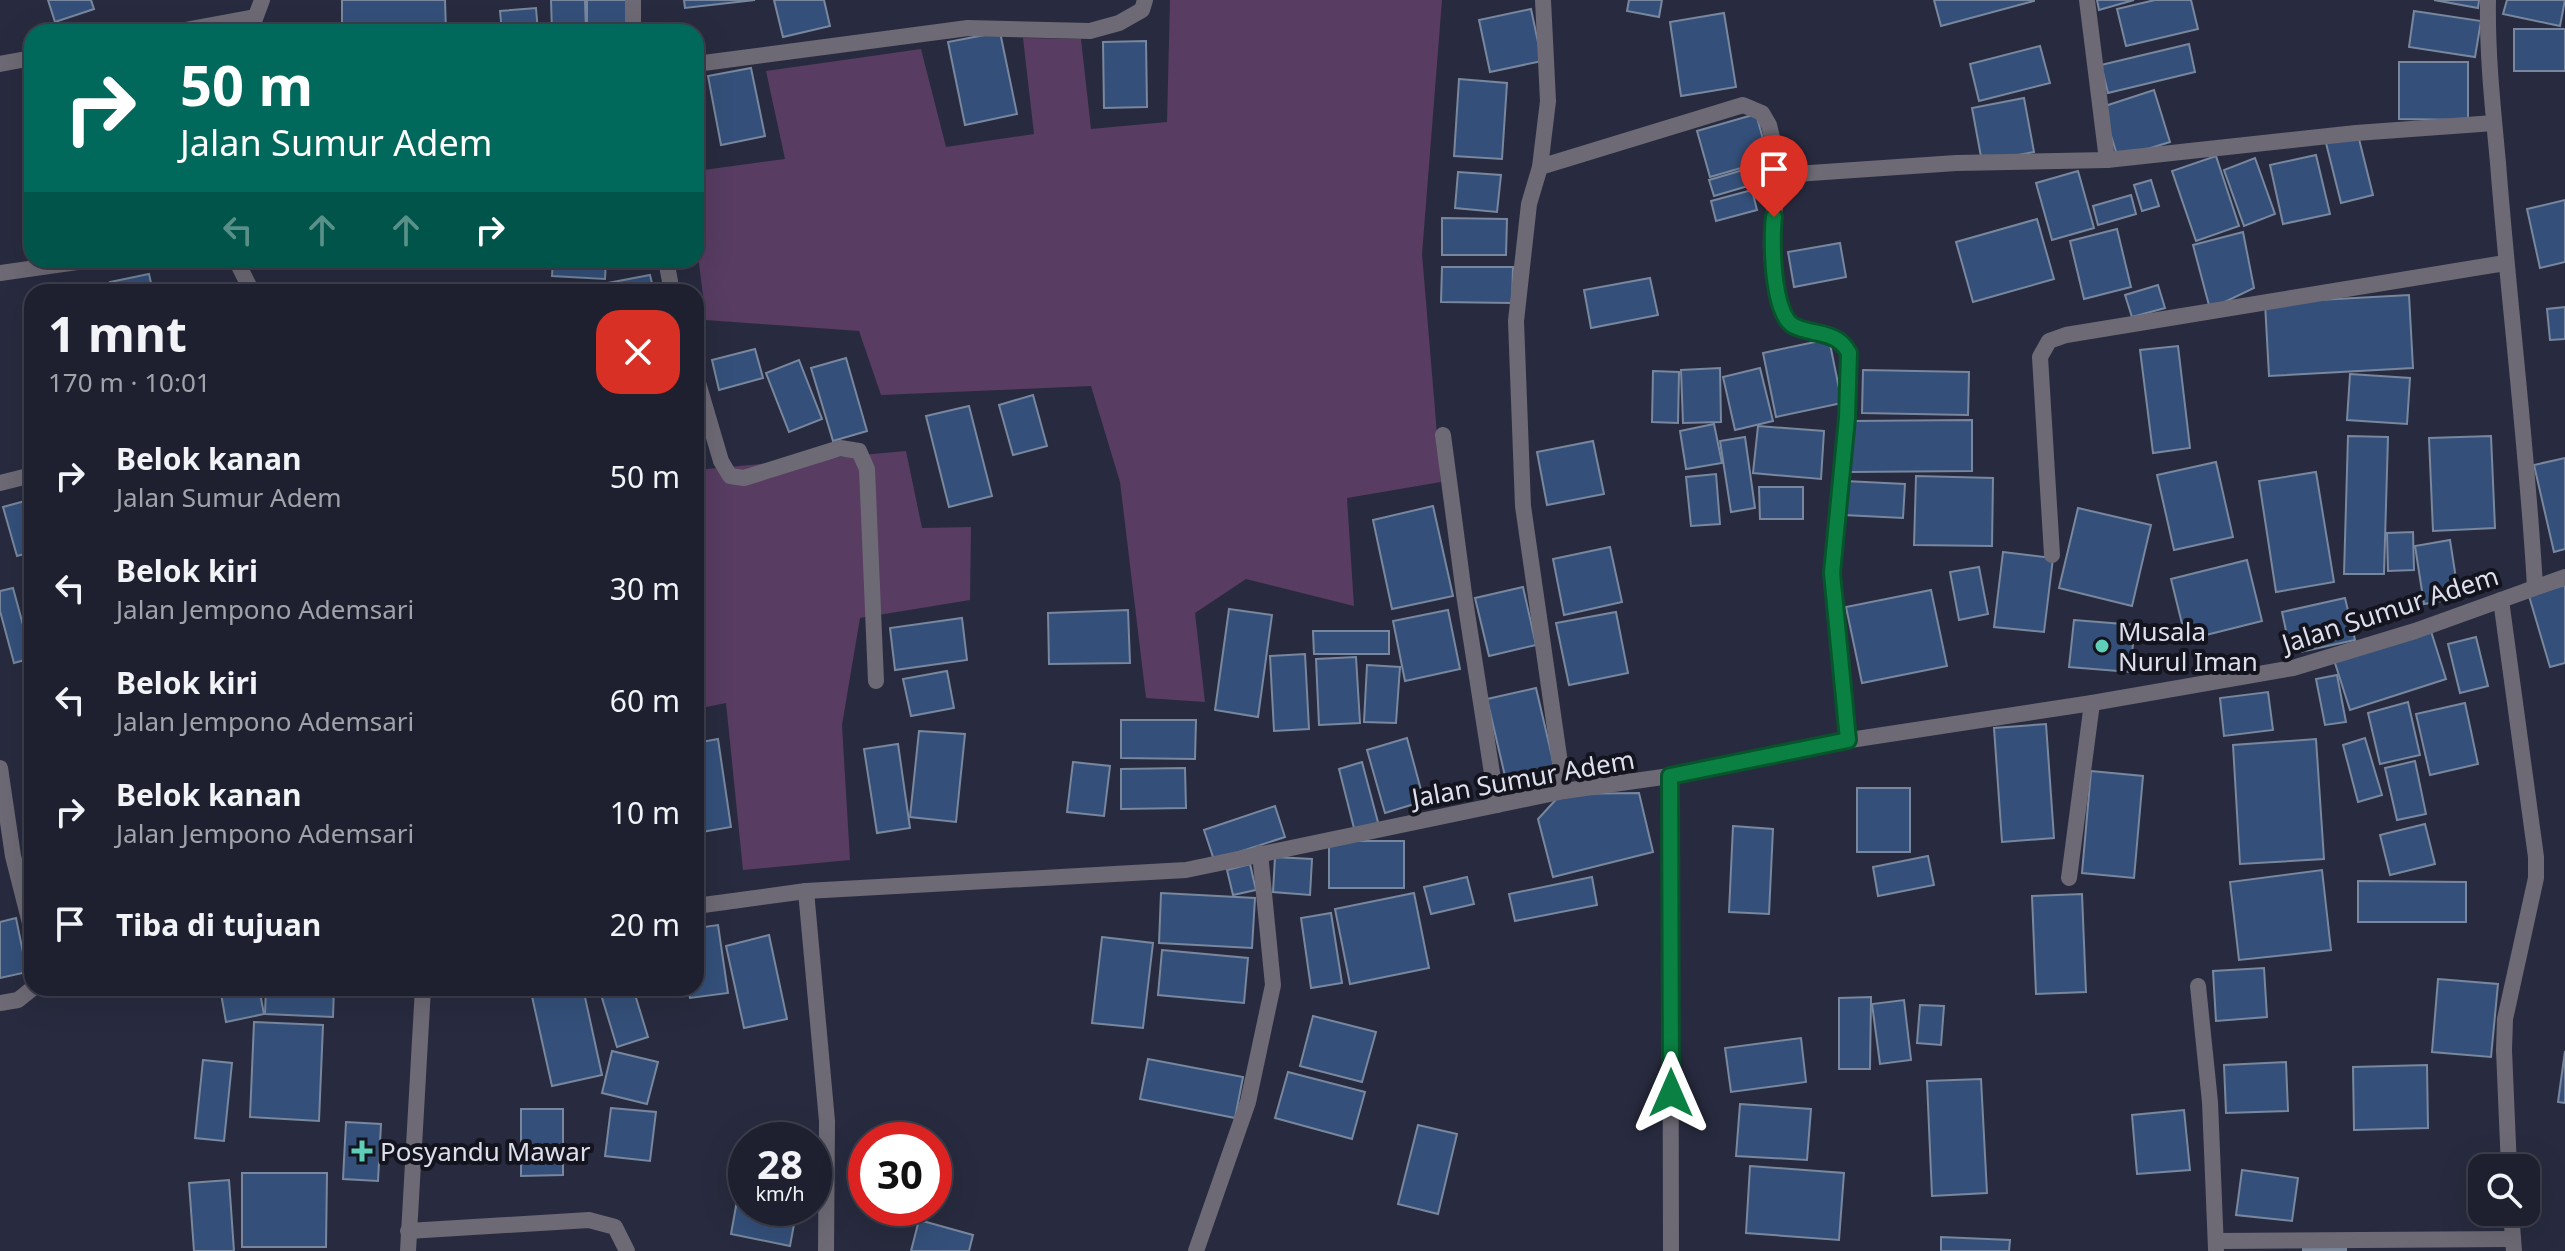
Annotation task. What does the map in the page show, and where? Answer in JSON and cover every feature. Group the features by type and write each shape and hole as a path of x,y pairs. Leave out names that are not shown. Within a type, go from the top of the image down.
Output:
{"street":[{"path":"252,24 262,0"},
{"path":"633,0 633,24"},
{"path":"704,63 968,28 1090,31 1119,23 1142,10 1145,0"},
{"path":"1543,0 1548,101 1540,167 1529,204 1516,321 1523,506 1564,791"},
{"path":"2087,0 2107,160"},
{"path":"2488,0 2488,41 2505,263 2530,502 2535,587"},
{"path":"0,64 24,60"},
{"path":"1540,167 1743,105 1762,113 1769,125 1781,175 1771,238 1784,317 1793,326 1834,337 1844,344 1849,353 1847,418 1832,573 1848,740"},
{"path":"1781,175 1956,163 2107,160 2356,133 2494,123"},
{"path":"2052,555 2040,357 2049,341 2066,335 2505,263"},
{"path":"0,273 35,268"},
{"path":"704,403 721,461 730,476 744,478 840,448 859,451 867,469 876,681"},
{"path":"1443,435 1497,805"},
{"path":"0,483 24,477"},
{"name":"Jalan Sumur Adem","path":"704,905 806,891 1186,870 1564,791 1670,776 1848,740 2092,703 2293,668 2415,631 2565,577"},
{"path":"2501,600 2536,857 2536,878 2505,1019 2508,1154"},
{"path":"2069,878 2092,703"},
{"path":"0,768 13,856 24,899"},
{"path":"1670,776 1671,1251"},
{"path":"1196,1251 1248,1102 1273,985 1260,853"},
{"path":"806,891 827,1121 826,1251"},
{"path":"2198,986 2210,1102 2216,1246 2513,1245"},
{"path":"0,1003 18,1000 24,995"},
{"path":"408,1251 423,996"},
{"path":"408,1231 589,1220 615,1227 627,1251"}],"shaded area":[{"path":"1170,0 1442,0 1422,254 1441,482 1347,498 1354,606 1246,579 1195,613 1205,702 1146,698 1120,482 1091,386 881,395 859,331 706,320 704,284 700,268 704,268 704,170 785,159 766,71 921,49 946,147 1034,134 1023,38 1081,39 1091,129 1167,122"},
{"path":"906,451 922,528 971,527 970,600 860,618 842,725 850,860 743,870 726,703 704,707 704,469"}],"building":[{"path":"48,0 91,0 94,9 55,22"},
{"path":"342,0 445,0 446,24 342,24"},
{"path":"551,0 585,0 586,24 552,24"},
{"path":"587,0 629,0 629,24 587,24"},
{"path":"684,0 755,0 685,8"},
{"path":"774,0 824,0 830,26 783,37"},
{"path":"1629,0 1662,0 1659,17 1627,11"},
{"path":"1934,0 2034,0 2034,1 1941,26"},
{"path":"2097,0 2134,0 2099,10"},
{"path":"2155,0 2191,0 2198,29 2126,46 2117,9"},
{"path":"2434,0 2479,0 2478,8"},
{"path":"2507,0 2565,0 2560,26 2503,14"},
{"path":"536,8 537,24 501,24 500,11"},
{"path":"1531,9 1542,61 1490,72 1479,20"},
{"path":"2414,11 2481,21 2475,57 2409,47"},
{"path":"1724,13 1736,87 1681,96 1670,22"},
{"path":"2514,29 2565,29 2565,71 2514,71"},
{"path":"1000,32 1017,114 965,125 948,42"},
{"path":"1146,41 1147,107 1104,108 1103,42"},
{"path":"2189,44 2195,72 2108,93 2101,65"},
{"path":"2040,46 2050,83 1979,101 1970,64"},
{"path":"2399,62 2468,62 2468,120 2399,119"},
{"path":"751,68 765,136 721,145 708,76"},
{"path":"1459,79 1507,83 1502,159 1454,156"},
{"path":"2154,90 2170,142 2118,158 2102,107"},
{"path":"2024,98 2034,152 1982,162 1972,108"},
{"path":"1756,114 1769,160 1710,177 1697,131"},
{"path":"2358,135 2373,195 2341,203 2326,143"},
{"path":"2316,155 2330,214 2283,224 2270,165"},
{"path":"2216,156 2239,226 2196,241 2172,171"},
{"path":"2255,158 2275,214 2244,226 2224,170"},
{"path":"1760,165 1765,181 1714,196 1709,180"},
{"path":"2078,171 2094,228 2052,240 2036,183"},
{"path":"1458,172 1501,175 1497,212 1455,208"},
{"path":"2151,180 2159,206 2142,211 2134,185"},
{"path":"1752,190 1757,210 1716,221 1711,201"},
{"path":"2131,195 2136,214 2098,225 2093,206"},
{"path":"2565,200 2565,262 2540,268 2527,209"},
{"path":"1442,218 1507,219 1506,255 1442,255"},
{"path":"2037,219 2054,279 1973,302 1956,242"},
{"path":"2117,229 2131,287 2084,299 2070,241"},
{"path":"2243,232 2254,288 2210,309 2193,245"},
{"path":"1840,243 1846,277 1794,287 1788,252"},
{"path":"1442,267 1513,267 1512,303 1441,302"},
{"path":"552,268 606,268 605,279 552,276"},
{"path":"149,274 151,284 110,284"},
{"path":"650,275 652,284 602,284"},
{"path":"1650,278 1658,315 1591,328 1584,290"},
{"path":"2158,285 2165,308 2132,317 2125,295"},
{"path":"2409,295 2413,368 2269,376 2265,303"},
{"path":"2565,307 2565,339 2550,340 2547,309"},
{"path":"1829,339 1842,403 1776,417 1763,353"},
{"path":"2178,346 2190,448 2153,453 2140,350"},
{"path":"755,349 763,378 719,390 712,360"},
{"path":"846,358 867,431 833,441 811,368"},
{"path":"799,360 822,419 789,432 766,373"},
{"path":"1720,368 1721,422 1683,423 1681,370"},
{"path":"1760,368 1773,421 1735,430 1723,377"},
{"path":"1863,370 1969,372 1968,415 1862,413"},
{"path":"1653,371 1679,372 1678,423 1652,422"},
{"path":"2350,374 2410,378 2407,424 2347,420"},
{"path":"1033,395 1047,446 1013,455 999,405"},
{"path":"969,406 992,496 949,507 926,416"},
{"path":"1972,420 1972,471 1850,472 1850,421"},
{"path":"1714,424 1722,463 1686,469 1680,431"},
{"path":"1758,426 1824,431 1821,479 1753,473"},
{"path":"2348,436 2388,437 2384,574 2344,574"},
{"path":"2491,436 2495,528 2433,531 2429,438"},
{"path":"1745,437 1755,508 1731,512 1720,441"},
{"path":"1593,441 1604,494 1547,505 1537,452"},
{"path":"2565,458 2565,549 2554,552 2534,465"},
{"path":"2216,462 2233,537 2174,550 2157,475"},
{"path":"2316,472 2334,582 2276,592 2259,481"},
{"path":"1716,474 1720,524 1691,526 1686,477"},
{"path":"1916,476 1993,478 1992,546 1914,545"},
{"path":"1845,481 1905,484 1903,518 1844,515"},
{"path":"1759,487 1803,487 1803,519 1760,519"},
{"path":"24,501 24,554 17,556 3,507"},
{"path":"1433,506 1453,596 1392,609 1373,520"},
{"path":"2078,508 2151,525 2132,606 2059,588"},
{"path":"2413,532 2414,570 2388,571 2387,533"},
{"path":"2450,540 2459,598 2424,604 2415,546"},
{"path":"1610,547 1622,602 1564,615 1553,559"},
{"path":"2003,552 2053,558 2044,632 1994,627"},
{"path":"2247,560 2262,621 2186,640 2171,579"},
{"path":"1979,567 1988,614 1959,620 1950,572"},
{"path":"2565,585 2565,663 2550,667 2529,596"},
{"path":"1523,587 1536,645 1489,656 1475,598"},
{"path":"13,588 24,629 24,660 14,663 0,611 0,591"},
{"path":"1931,590 1947,666 1862,683 1846,607"},
{"path":"2345,598 2355,640 2291,654 2282,612"},
{"path":"1229,609 1272,615 1258,717 1215,710"},
{"path":"1128,610 1130,663 1049,664 1048,613"},
{"path":"1448,610 1460,669 1405,681 1393,621"},
{"path":"1616,612 1628,673 1569,685 1556,623"},
{"path":"962,618 967,660 895,670 890,628"},
{"name":"Musala Nurul Iman","path":"2074,620 2135,625 2130,672 2069,667"},
{"path":"2430,628 2446,679 2350,710 2334,660"},
{"path":"1313,631 1389,631 1389,654 1314,654"},
{"path":"2476,637 2488,686 2460,693 2448,644"},
{"path":"1305,654 1309,729 1274,731 1270,656"},
{"path":"1356,657 1360,723 1319,725 1316,659"},
{"path":"1367,665 1400,667 1396,723 1364,722"},
{"path":"947,671 954,708 911,716 903,679"},
{"path":"2337,675 2346,722 2325,725 2316,679"},
{"path":"1536,688 1557,778 1508,789 1487,699"},
{"path":"2268,692 2273,730 2224,736 2220,698"},
{"path":"2408,702 2420,755 2380,764 2368,713"},
{"path":"2465,703 2478,764 2430,775 2416,714"},
{"path":"1121,720 1196,720 1195,759 1121,758"},
{"path":"2046,724 2054,838 2002,842 1994,728"},
{"path":"919,731 965,734 956,822 910,817"},
{"path":"1407,738 1424,801 1385,813 1367,750"},
{"path":"2365,738 2382,795 2358,802 2343,745"},
{"path":"718,739 731,827 704,832 704,742"},
{"path":"2316,739 2324,859 2240,864 2233,745"},
{"path":"898,744 910,828 877,833 864,749"},
{"path":"2415,761 2426,814 2397,820 2385,768"},
{"path":"1073,762 1110,766 1104,816 1067,812"},
{"path":"1362,762 1379,826 1355,832 1339,769"},
{"path":"1185,768 1186,808 1121,809 1121,769"},
{"path":"2091,771 2143,776 2134,878 2082,873"},
{"path":"1857,788 1910,788 1910,852 1857,852"},
{"path":"1639,793 1653,852 1553,877 1538,819 1561,794"},
{"path":"1275,806 1285,837 1214,860 1204,830"},
{"path":"2425,824 2435,864 2390,875 2380,835"},
{"path":"1733,826 1773,829 1769,914 1729,912"},
{"path":"1329,841 1404,841 1404,888 1329,888"},
{"path":"1928,856 1934,885 1878,896 1873,867"},
{"path":"1275,857 1312,859 1310,895 1273,892"},
{"path":"1250,864 1256,890 1233,895 1227,870"},
{"path":"2322,870 2331,950 2239,960 2230,882"},
{"path":"1467,877 1474,904 1431,914 1424,887"},
{"path":"1592,877 1597,905 1515,921 1509,894"},
{"path":"2358,881 2466,882 2466,922 2358,922"},
{"path":"1161,893 1255,898 1252,948 1159,943"},
{"path":"1414,893 1429,968 1350,984 1335,909"},
{"path":"2082,894 2086,992 2036,994 2032,896"},
{"path":"1331,913 1342,983 1311,988 1301,918"},
{"path":"16,918 24,973 0,978 0,922"},
{"path":"718,925 728,993 690,998 704,996 704,927"},
{"path":"769,935 787,1019 744,1028 726,946"},
{"path":"1102,937 1153,943 1143,1028 1092,1023"},
{"path":"1162,950 1248,958 1244,1003 1158,995"},
{"path":"2264,968 2267,1017 2216,1021 2213,971"},
{"path":"2438,979 2498,984 2491,1057 2432,1052"},
{"path":"221,996 261,996 264,1014 226,1022"},
{"path":"266,996 334,996 333,1017 265,1014"},
{"path":"532,996 585,996 602,1075 552,1086"},
{"path":"601,996 635,996 648,1037 617,1047"},
{"path":"1871,997 1870,1069 1839,1069 1839,998"},
{"path":"1904,1000 1911,1060 1880,1064 1872,1004"},
{"path":"1920,1005 1944,1006 1941,1045 1917,1043"},
{"path":"1313,1016 1376,1032 1362,1082 1300,1066"},
{"path":"254,1022 323,1025 319,1121 250,1117"},
{"path":"1801,1038 1806,1082 1731,1092 1725,1048"},
{"path":"612,1051 658,1062 647,1104 602,1093"},
{"path":"2565,1051 2565,1103 2558,1102"},
{"path":"1148,1059 1243,1077 1235,1118 1140,1099"},
{"path":"203,1060 232,1063 224,1141 195,1138"},
{"path":"2286,1062 2288,1111 2226,1113 2224,1065"},
{"path":"2427,1065 2428,1128 2354,1130 2353,1067"},
{"path":"1288,1072 1365,1092 1352,1139 1275,1118"},
{"path":"1981,1079 1987,1193 1932,1196 1927,1081"},
{"path":"1740,1104 1811,1109 1807,1160 1736,1156"},
{"path":"611,1108 656,1112 650,1161 605,1156"},
{"path":"521,1109 563,1109 563,1175 521,1176"},
{"path":"2184,1110 2190,1170 2137,1174 2132,1115"},
{"name":"Posyandu Mawar","path":"346,1122 381,1124 378,1181 343,1179"},
{"path":"1418,1125 1457,1134 1438,1214 1398,1204"},
{"path":"1750,1166 1844,1173 1839,1240 1746,1233"},
{"path":"2242,1170 2298,1178 2292,1221 2236,1215"},
{"path":"242,1173 327,1173 326,1247 242,1247"},
{"path":"229,1180 234,1251 194,1251 189,1183"},
{"path":"732,1226 794,1226 790,1246 731,1234"},
{"path":"917,1226 941,1226 973,1235 969,1251 911,1251"},
{"path":"1941,1237 2010,1240 2009,1251 1941,1251"},
{"path":"2346,1249 2346,1251 2303,1251"}],"place":[{"name":"Musala Nurul Iman","path":"2102,646"},
{"name":"Posyandu Mawar","path":"362,1151"}],"route":[{"path":"1671,1093 1670,776 1848,740 1832,573 1847,418 1849,353 1844,344 1834,337 1793,326 1784,317 1774,271 1771,238 1774,217"}]}
